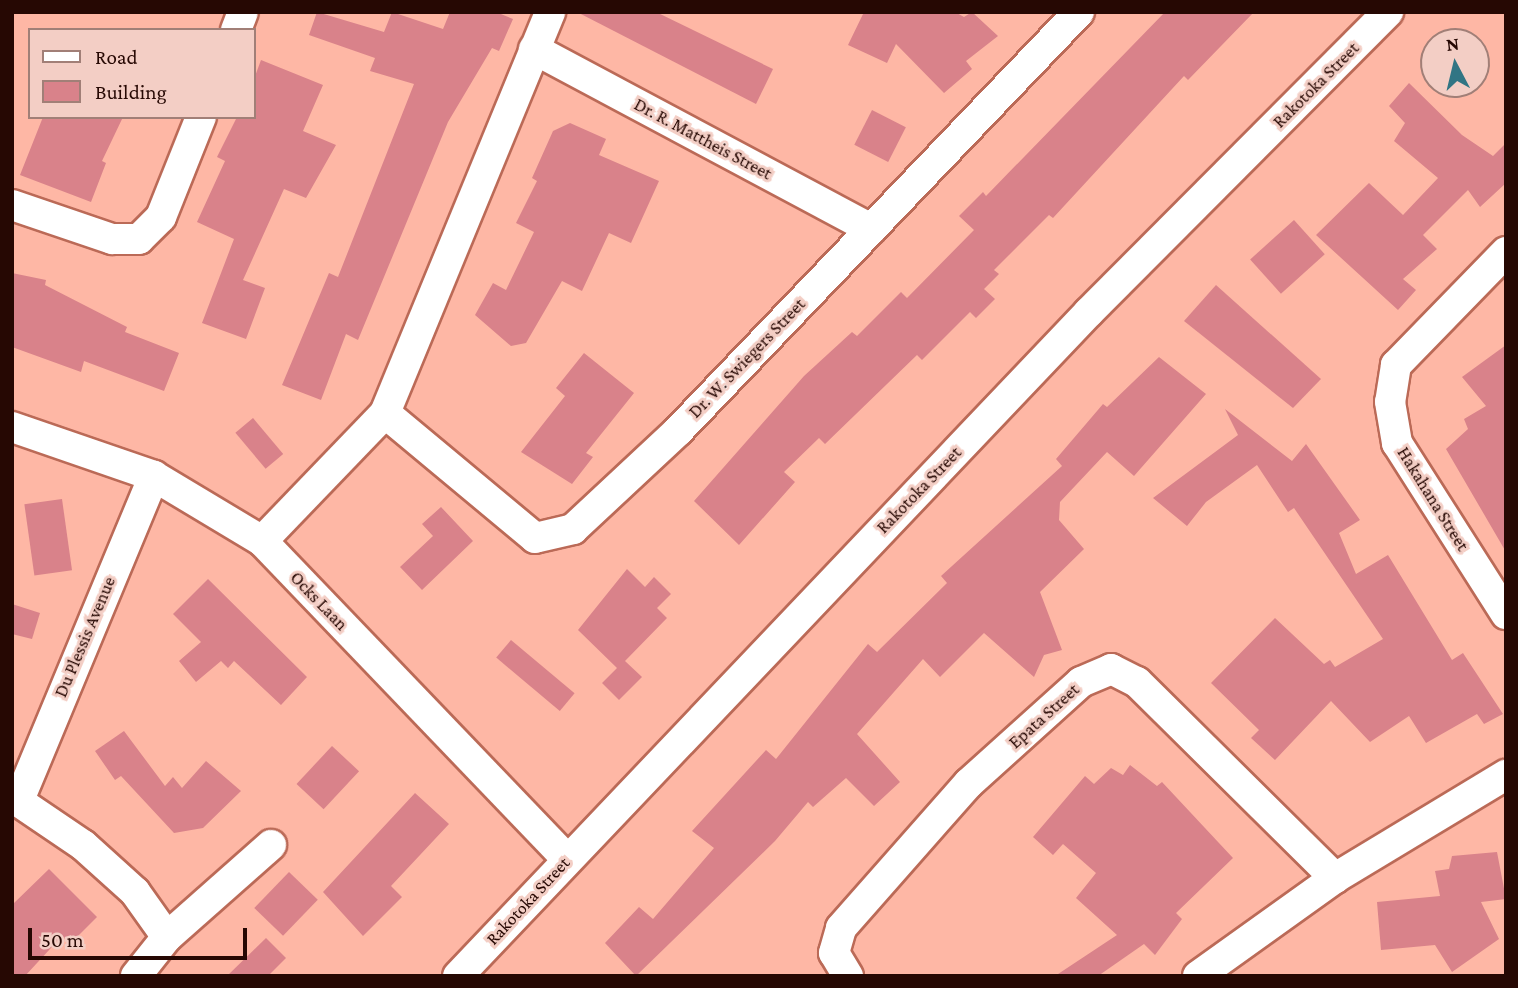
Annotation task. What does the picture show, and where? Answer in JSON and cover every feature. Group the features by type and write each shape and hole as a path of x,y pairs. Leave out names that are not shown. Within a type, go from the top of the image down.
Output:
{"street":[{"path":"262,541 385,413 550,12"},
{"name":"Rakotoka Street","path":"458,976 1089,312 1388,12"},
{"name":"Dr. W. Swiegers Street","path":"385,413 535,538 553,537 573,529 678,431 871,229 1069,15"},
{"name":"Dr. R. Mattheis Street","path":"534,49 871,229"},
{"path":"12,205 112,239 139,239 161,217 200,119"},
{"name":"Hakahana Street","path":"1506,252 1396,365 1390,402 1397,443 1506,614"},
{"name":"Ocks Laan","path":"12,426 154,476 262,541 567,859"},
{"name":"Du Plessis Avenue","path":"154,476 15,799 83,845 135,892 167,937"},
{"name":"Epata Street","path":"848,976 834,953 841,928 969,783 1081,682 1111,669 1137,682 1335,878"},
{"path":"1198,976 1335,878 1506,775"},
{"path":"136,976 167,937 271,845"}],"building":[{"path":"317,12 384,32 392,12 443,29 450,12 496,12 513,19 499,51 492,48 448,122 358,340 346,334 321,400 282,385 329,273 338,277 414,84 370,71 375,58 309,35"},
{"path":"577,12 656,12 773,69 756,104"},
{"path":"864,12 955,12 964,17 972,12 998,36 966,61 972,69 944,93 896,44 887,63 848,45"},
{"path":"1165,12 1254,12 1188,80 1184,76 1053,218 1049,215 994,270 999,274 984,289 995,299 976,318 970,312 922,360 917,355 825,444 819,438 784,472 795,482 739,545 694,501 804,376 852,332 857,336 901,292 907,298 974,230 959,216 983,192 986,196"},
{"path":"261,60 323,85 303,131 336,145 306,198 284,189 243,280 265,288 246,339 202,323 234,239 197,222 225,161 217,157 236,119 256,119 256,74"},
{"path":"1409,83 1420,94 1420,98 1424,98 1462,135 1493,156 1506,143 1506,183 1480,207 1468,190 1423,235 1437,249 1403,279 1416,290 1398,310 1316,235 1369,183 1403,215 1438,178 1394,141 1405,123 1389,106"},
{"path":"872,110 906,127 888,162 854,145"},
{"path":"42,119 122,119 102,161 106,163 91,202 20,175"},
{"path":"570,123 606,139 599,155 659,181 631,243 609,233 582,291 562,281 526,343 511,346 475,315 493,283 506,290 534,232 516,223 537,181 532,178 553,131"},
{"path":"1294,220 1325,254 1281,294 1250,259"},
{"path":"12,273 46,280 45,285 127,327 125,332 179,353 164,391 84,361 81,372 12,347"},
{"path":"1216,285 1321,379 1293,408 1184,321"},
{"path":"1506,345 1506,552 1446,449 1468,429 1464,419 1486,406 1462,377"},
{"path":"584,353 634,393 586,453 593,457 572,484 521,452 565,396 556,388"},
{"path":"1159,357 1206,394 1134,476 1107,452 1060,502 1059,520 1084,549 1040,592 1062,650 1044,655 1034,677 984,633 940,677 923,659 857,734 900,782 874,806 846,778 813,807 808,802 775,841 636,976 605,943 639,907 653,919 714,848 692,831 766,750 776,759 868,644 877,652 947,583 941,576 1062,466 1056,459 1103,404 1107,407"},
{"path":"1225,409 1292,461 1306,444 1360,520 1339,533 1356,574 1388,555 1452,660 1463,653 1503,714 1484,724 1477,714 1426,743 1409,716 1370,742 1331,701 1275,760 1251,738 1259,730 1211,683 1275,618 1324,664 1330,660 1335,667 1383,639 1294,508 1288,512 1257,465 1206,502 1187,526 1153,498 1238,435"},
{"path":"253,418 283,454 266,469 235,433"},
{"path":"62,499 72,570 34,576 24,504"},
{"path":"441,507 473,541 422,590 400,567 433,536 422,524"},
{"path":"627,569 645,587 654,577 671,594 657,608 667,618 625,661 642,677 619,700 602,683 617,668 578,630"},
{"path":"208,579 307,677 281,705 234,661 228,668 221,661 196,682 179,661 201,642 173,614"},
{"path":"12,604 40,613 32,639 12,634"},
{"path":"511,640 575,693 560,711 496,658"},
{"path":"124,731 165,786 173,777 182,788 206,761 241,791 203,828 174,833 121,776 115,780 95,751"},
{"path":"332,746 359,771 324,809 297,784"},
{"path":"1130,765 1157,786 1162,782 1233,858 1176,913 1182,919 1155,955 1144,944 1098,976 1055,976 1117,935 1076,898 1096,873 1063,844 1053,855 1033,837 1085,776 1094,784 1111,768 1123,775"},
{"path":"415,793 449,824 391,886 402,897 363,936 323,892"},
{"path":"1497,852 1506,899 1481,902 1499,939 1452,972 1435,945 1381,950 1377,902 1440,896 1435,871 1449,869 1452,856"},
{"path":"49,869 97,917 70,944 62,936 25,976 12,976 12,905"},
{"path":"289,872 318,900 283,936 254,908"},
{"path":"266,938 286,958 268,976 227,976"}]}
